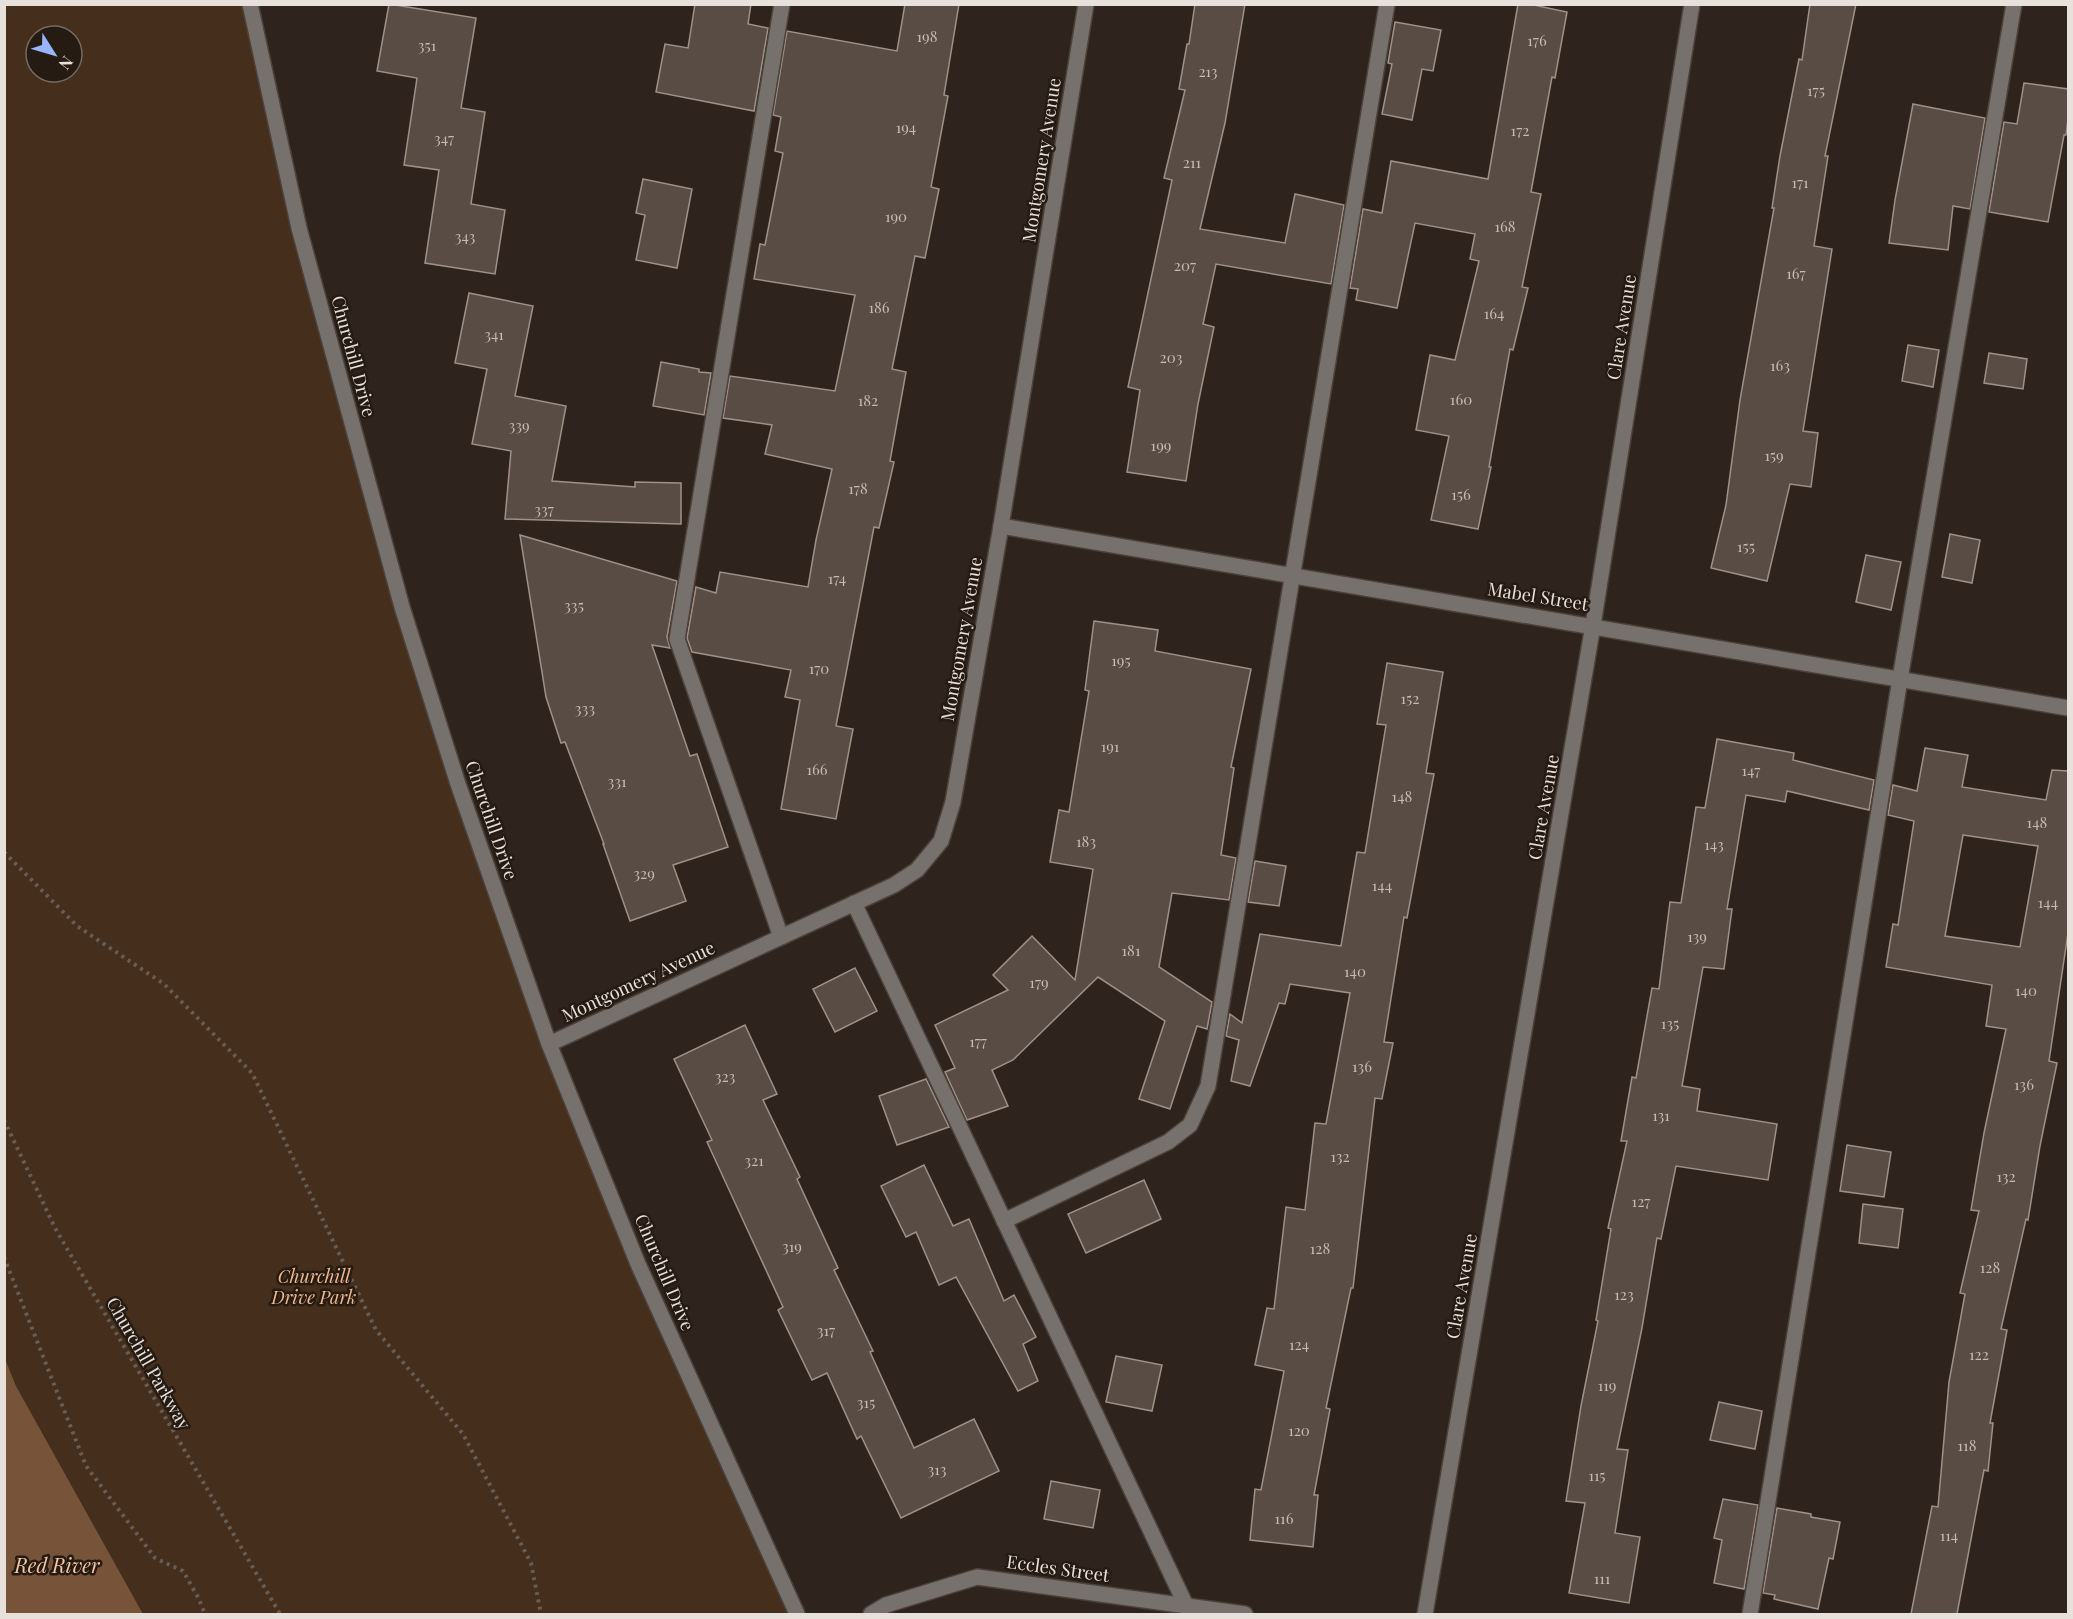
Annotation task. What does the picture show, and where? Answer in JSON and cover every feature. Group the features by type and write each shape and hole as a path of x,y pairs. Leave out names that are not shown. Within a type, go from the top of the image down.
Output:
{"street":[{"name":"Churchill Drive","path":"250,4 299,228 402,607 458,784 549,1044 638,1264 796,1614"},
{"path":"781,937 677,639 782,4"},
{"name":"Montgomery Avenue","path":"549,1044 894,885 917,870 941,841 953,802 1001,525 1086,4"},
{"path":"1004,1221 1167,1142 1190,1125 1208,1086 1387,4"},
{"name":"Clare Avenue","path":"1425,1614 1593,625 1692,4"},
{"path":"1750,1614 1900,679 2014,4"},
{"name":"Mabel Street","path":"1001,525 2068,708"},
{"path":"854,903 1188,1610"},
{"name":"Eccles Street","path":"871,1614 886,1605 977,1577 1188,1610 1245,1614"}],"path":[{"path":"4,852 77,926 164,984 252,1073 376,1330 463,1434 531,1563 540,1614"},
{"name":"Churchill Parkway","path":"4,1120 55,1228 280,1614"},
{"path":"4,1257 86,1466 155,1558 183,1571 205,1614"}],"green space":[{"name":"Churchill Drive Park","path":"4,5 250,5 402,607 549,1044 797,1614 143,1614 16,1386 4,1359"}],"water":[{"name":"Red River","path":"5,1359 16,1386 143,1614 5,1614"}],"building":[{"path":"389,4 476,18 461,108 485,112 471,204 505,210 495,274 425,263 439,170 404,165 417,78 377,71"},
{"path":"695,4 751,4 748,24 768,28 754,111 656,92 665,44 688,48"},
{"path":"905,4 959,4 944,95 948,96 931,187 939,189 925,258 915,256 892,369 906,372 890,461 894,462 879,528 874,527 836,726 853,729 836,819 781,809 800,700 785,697 791,670 692,652 687,638 696,587 716,593 720,572 808,587 832,469 765,454 772,425 723,418 730,376 835,391 855,295 754,279 760,244 765,245 783,153 775,151 781,117 773,115 787,31 897,51"},
{"path":"1195,4 1245,4 1225,123 1200,229 1285,243 1295,194 1344,205 1331,284 1216,264 1203,324 1214,327 1198,404 1186,481 1127,472 1140,390 1128,387 1172,180 1164,178 1185,90 1179,89"},
{"path":"1518,4 1567,12 1555,78 1552,77 1531,192 1541,194 1522,287 1528,288 1513,350 1510,349 1489,467 1491,467 1478,529 1431,520 1449,436 1416,430 1430,355 1455,360 1479,261 1470,259 1475,234 1415,223 1397,308 1356,300 1358,289 1350,288 1363,209 1382,213 1391,161 1488,179"},
{"path":"1810,4 1856,4 1825,156 1828,156 1814,246 1832,249 1803,431 1818,433 1811,487 1790,484 1767,581 1711,568 1726,505 1740,400 1774,208 1772,208 1780,156 1799,59 1802,60"},
{"path":"1395,22 1441,30 1433,71 1422,69 1412,120 1382,114 1392,64 1388,63"},
{"path":"2024,83 2068,89 2066,135 2064,135 2048,222 1989,212 2004,122 2017,124"},
{"path":"1913,104 1985,118 1970,209 1953,206 1948,250 1889,243"},
{"path":"643,179 692,189 677,268 636,260 645,215 636,213"},
{"path":"469,293 533,306 515,396 566,406 552,481 635,487 635,482 681,483 681,524 505,519 511,451 472,444 487,369 455,363"},
{"path":"1908,345 1939,350 1933,387 1902,381"},
{"path":"1989,353 2027,359 2023,389 1984,383"},
{"path":"661,362 711,373 704,415 653,406"},
{"path":"1950,534 1980,540 1972,583 1942,577"},
{"path":"520,535 677,581 667,637 670,648 652,645 690,756 697,754 728,847 673,865 686,901 630,921 604,844 565,742 561,743 546,697"},
{"path":"1866,555 1901,562 1891,610 1856,602"},
{"path":"1094,621 1158,630 1155,651 1251,669 1231,767 1234,768 1221,855 1236,858 1229,900 1172,893 1159,967 1212,1002 1207,1029 1197,1026 1170,1109 1139,1099 1165,1021 1098,977 1013,1060 992,1070 1008,1106 967,1120 945,1072 955,1068 935,1025 1008,990 993,975 1032,936 1075,980 1093,869 1050,862 1059,810 1069,812 1089,691 1085,690"},
{"path":"1387,663 1443,672 1426,773 1434,774 1407,918 1404,917 1384,1042 1393,1043 1382,1099 1375,1098 1353,1288 1351,1288 1326,1408 1330,1409 1314,1495 1318,1495 1313,1547 1250,1540 1255,1489 1261,1490 1284,1371 1255,1365 1267,1308 1274,1309 1286,1207 1305,1210 1315,1123 1326,1124 1350,993 1290,984 1285,1004 1279,1003 1250,1086 1231,1081 1239,1040 1226,1036 1230,1014 1242,1023 1260,934 1341,946 1357,852 1365,853 1386,725 1377,724"},
{"path":"1717,739 1794,753 1793,760 1874,780 1869,810 1787,791 1785,802 1746,795 1727,909 1732,909 1724,969 1703,967 1682,1086 1700,1089 1697,1111 1777,1124 1768,1180 1676,1166 1661,1239 1657,1238 1642,1328 1617,1449 1628,1450 1615,1533 1640,1537 1629,1603 1569,1593 1585,1503 1566,1501 1581,1406 1598,1321 1596,1320 1611,1229 1608,1228 1627,1141 1621,1141 1632,1077 1636,1078 1652,988 1659,989 1670,902 1681,903 1696,807 1705,808"},
{"path":"1925,748 1968,755 1962,787 2046,800 2052,770 2068,771 2068,933 2049,1061 2057,1063 2028,1220 2026,1219 2001,1329 2007,1330 1990,1423 1993,1423 1988,1471 1984,1470 1957,1614 1911,1614 1932,1506 1938,1507 1949,1382 1965,1294 1960,1293 1979,1211 1971,1210 1984,1133 2006,1029 1986,1026 1992,985 1886,967 1893,924 1898,925 1914,821 1888,815 1893,785 1917,791","holes":["1963,835 2038,846 2020,947 1945,936"]},
{"path":"1255,861 1286,866 1279,906 1248,902"},
{"path":"855,968 877,1011 835,1032 813,989"},
{"path":"745,1025 777,1094 763,1100 800,1177 797,1179 838,1268 834,1270 873,1351 870,1352 914,1448 974,1419 999,1471 901,1518 861,1436 857,1439 827,1373 812,1380 778,1310 783,1307 707,1142 712,1140 674,1059"},
{"path":"926,1079 949,1127 897,1145 879,1096"},
{"path":"1847,1145 1891,1152 1884,1197 1840,1191"},
{"path":"924,1165 953,1226 969,1219 1004,1301 1014,1295 1036,1337 1023,1344 1038,1381 1018,1391 956,1277 939,1285 916,1232 906,1237 881,1186"},
{"path":"1144,1180 1161,1219 1086,1253 1068,1214"},
{"path":"1863,1204 1903,1209 1898,1248 1859,1243"},
{"path":"1116,1356 1162,1365 1152,1411 1106,1402"},
{"path":"1719,1402 1762,1411 1755,1449 1710,1440"},
{"path":"1051,1481 1100,1490 1093,1528 1044,1519"},
{"path":"1723,1499 1758,1505 1744,1589 1714,1583 1722,1540 1714,1538"},
{"path":"1777,1508 1840,1522 1833,1559 1829,1558 1818,1609 1774,1599 1775,1595 1763,1593"}]}
